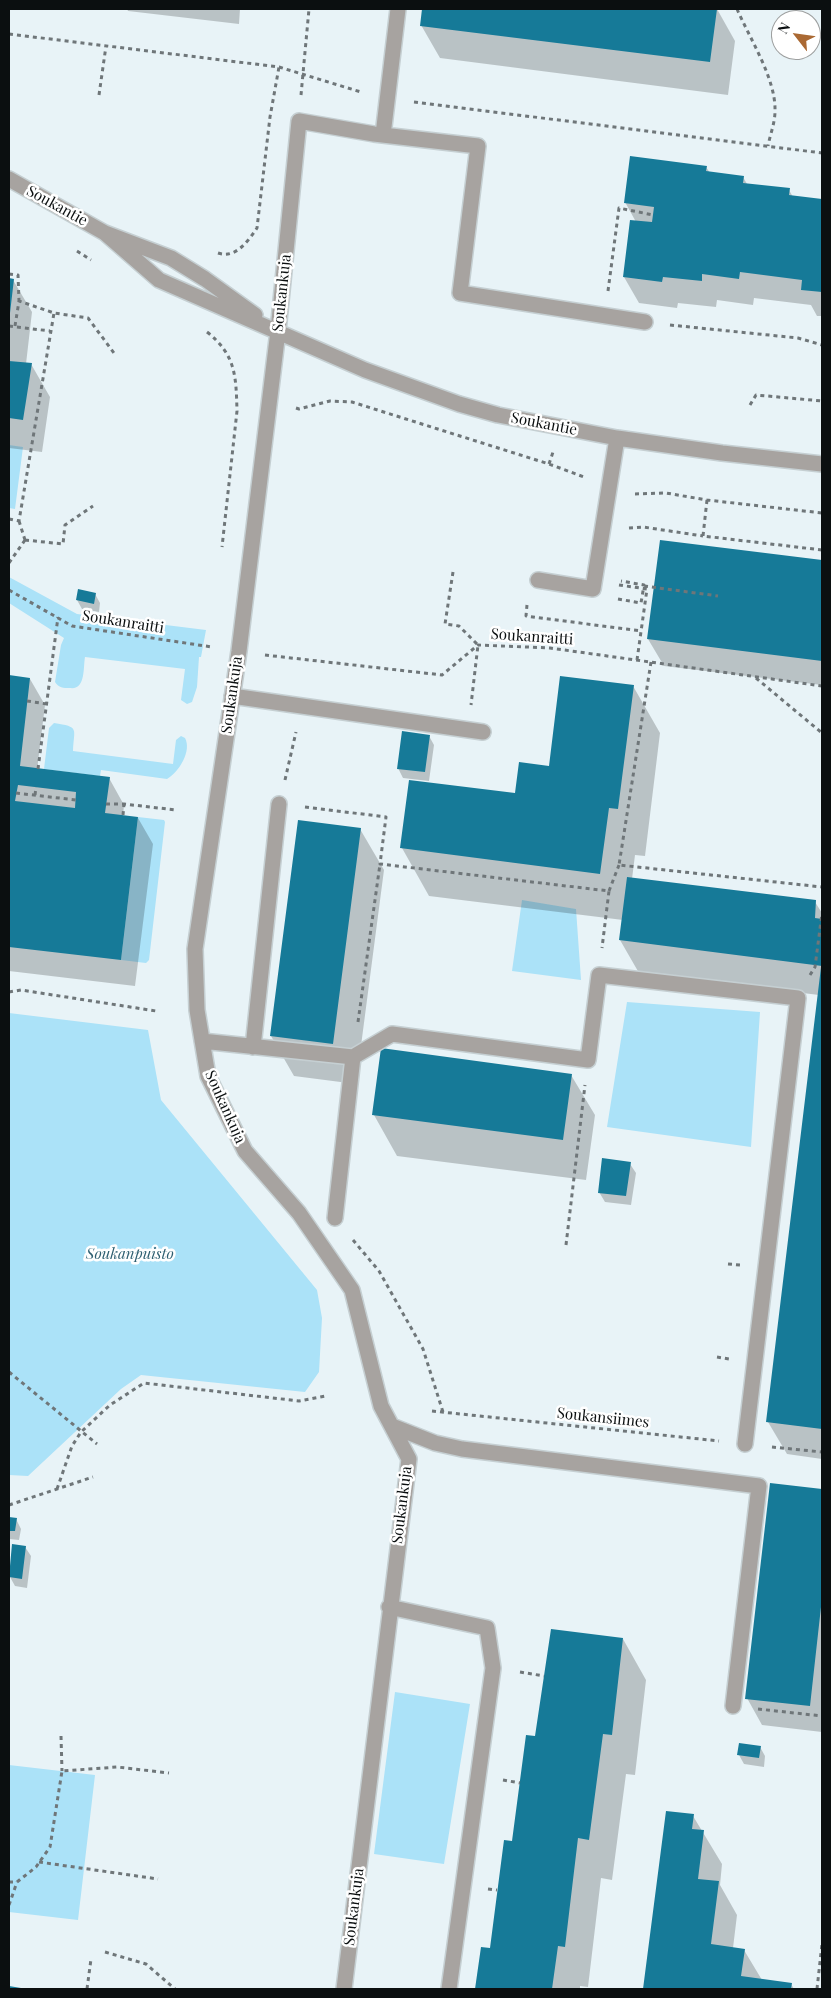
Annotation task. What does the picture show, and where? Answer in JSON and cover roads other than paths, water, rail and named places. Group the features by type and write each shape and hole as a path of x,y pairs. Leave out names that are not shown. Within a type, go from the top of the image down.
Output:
{"street":[{"path":"398,9 383,135 478,146 460,293 645,322"},
{"name":"Soukankuja","path":"344,1989 389,1607 409,1459 382,1406 352,1290 299,1213 245,1151 208,1076 196,1010 195,949 232,696 278,332 299,121 383,135"},
{"name":"Soukantie","path":"9,179 105,233 172,258 205,279 278,332"},
{"name":"Soukantie","path":"105,233 160,280 365,370 459,404 498,415 617,438 722,453 822,464"},
{"path":"538,580 593,589 617,438"},
{"path":"232,696 483,732"},
{"path":"253,1047 279,804"},
{"path":"202,1041 353,1057 392,1034 588,1060 599,974 798,998 745,1444"},
{"path":"335,1218 353,1057"},
{"path":"392,1426 435,1443 462,1449 759,1486 733,1706"},
{"path":"389,1607 488,1628 493,1668 449,1989"}],"park label":[{"name":"Soukanpuisto","path":"130,1254"}]}
